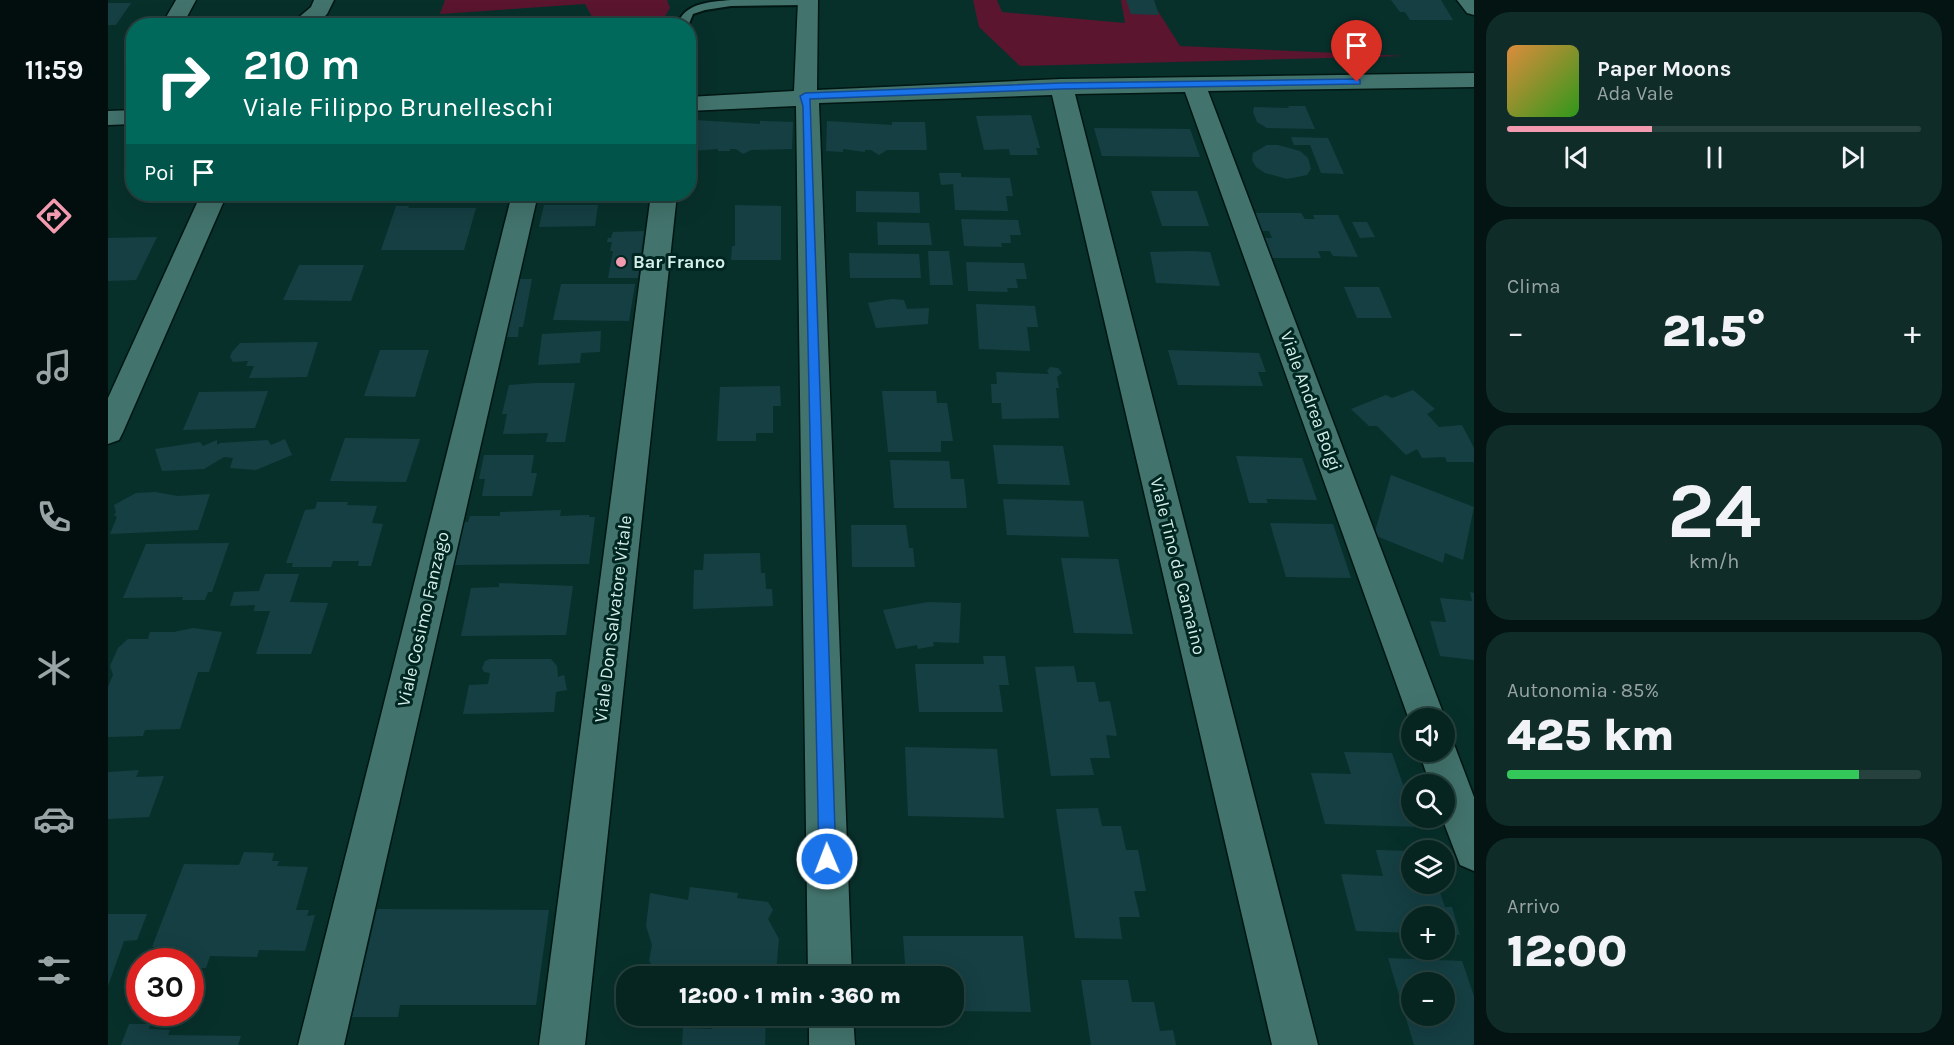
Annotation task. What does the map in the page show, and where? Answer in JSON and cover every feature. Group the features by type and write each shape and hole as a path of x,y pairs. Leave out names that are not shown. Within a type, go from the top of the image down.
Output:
{"street":[{"path":"176,18 186,0"},
{"path":"310,18 320,10 324,0"},
{"path":"1467,0 1474,9"},
{"path":"808,1 805,96 808,106 830,966"},
{"path":"696,103 805,96 1061,86 1474,80"},
{"name":"Viale Andrea Bolgi","path":"1193,85 1206,112 1422,708"},
{"name":"Viale Tino da Camaino","path":"1061,86 1295,1045"},
{"path":"108,118 126,117"},
{"path":"108,432 211,201"},
{"name":"Viale Cosimo Fanzago","path":"321,1045 523,201"},
{"name":"Viale Don Salvatore Vitale","path":"562,1045 663,201"},
{"path":"1442,762 1474,851"},
{"path":"831,1026 832,1045"}],"lane":[{"path":"684,18 690,11 702,6 808,1"}],"shaded area":[{"path":"445,0 667,0 670,8 664,18 593,18 585,4 440,14"},
{"path":"973,0 997,0 1002,12 1125,23 1121,0 1151,0 1180,46 1404,56 1020,66 979,27"}],"building":[{"path":"1126,0 1154,0 1159,15 1131,14"},
{"path":"1391,0 1441,0 1453,20 1410,20 1405,12 1400,12"},
{"path":"108,3 131,3 116,25 108,25"},
{"path":"1288,106 1305,106 1315,129 1267,128 1257,122 1253,112 1254,107 1289,108"},
{"path":"1031,115 1040,148 1036,148 1038,155 1010,155 1009,149 984,150 976,116"},
{"path":"696,120 760,124 760,121 793,122 792,149 751,150 743,154 736,149 718,151 718,149 696,151"},
{"path":"827,121 892,125 892,122 925,122 927,150 887,150 879,155 871,150 865,150 865,152 843,149 843,152 826,151"},
{"path":"1094,128 1190,129 1200,157 1102,156"},
{"path":"1291,137 1328,138 1344,174 1321,173 1310,145 1294,145"},
{"path":"1267,145 1278,145 1300,151 1308,158 1311,169 1307,175 1287,179 1265,173 1256,167 1252,160 1253,153"},
{"path":"939,173 961,173 961,177 1010,178 1013,196 1006,196 1008,211 955,210 953,184 941,185"},
{"path":"856,191 919,192 920,213 856,212"},
{"path":"1151,191 1197,191 1209,226 1162,226"},
{"path":"544,205 598,205 595,226 539,227"},
{"path":"735,205 781,206 781,260 731,260 732,246 735,246"},
{"path":"396,206 476,208 464,250 381,250"},
{"path":"1254,213 1301,213 1305,219 1315,219 1313,215 1338,215 1358,257 1333,256 1330,251 1318,251 1321,258 1272,258 1264,238 1272,238 1269,231 1261,231"},
{"path":"961,219 1018,220 1021,235 1010,235 1011,243 1001,243 1002,247 964,246"},
{"path":"877,222 929,223 932,245 878,245"},
{"path":"1352,222 1367,222 1375,237 1360,238"},
{"path":"644,231 638,278 608,278 613,251 610,251 612,242 607,242 608,238 611,238 613,232"},
{"path":"157,237 136,280 108,281 108,238"},
{"path":"928,251 949,251 953,285 930,285"},
{"path":"1150,252 1210,252 1220,286 1156,283"},
{"path":"849,253 919,254 921,278 850,278"},
{"path":"966,262 1024,263 1027,279 1016,279 1018,288 1007,288 1008,292 968,291"},
{"path":"299,265 364,265 351,301 283,300"},
{"path":"512,279 532,279 523,327 519,327 518,337 500,337"},
{"path":"561,284 635,284 629,321 553,320"},
{"path":"1344,287 1379,287 1392,318 1357,318"},
{"path":"892,299 904,300 907,309 929,308 928,324 876,328 868,303"},
{"path":"976,304 1035,306 1038,327 1027,327 1030,351 979,349"},
{"path":"601,331 600,352 581,353 580,363 538,365 542,334"},
{"path":"318,342 307,377 249,378 254,366 246,366 248,361 233,362 230,357 240,343"},
{"path":"380,350 429,350 415,397 364,396"},
{"path":"1168,350 1259,353 1266,372 1258,372 1263,386 1178,385"},
{"path":"1050,367 1058,368 1062,373 1057,377 1059,388 1056,388 1059,418 1002,419 1001,403 992,403 991,384 997,384 996,372 1049,374 1047,371"},
{"path":"575,383 565,442 546,442 548,433 503,434 507,414 502,414 509,385"},
{"path":"780,386 781,406 773,406 773,433 756,433 756,441 717,441 720,387"},
{"path":"1413,390 1435,409 1427,414 1439,427 1462,425 1474,448 1474,462 1447,462 1445,457 1422,458 1417,449 1406,455 1377,426 1369,426 1351,409 1386,395 1392,398"},
{"path":"268,391 255,428 183,430 199,392"},
{"path":"882,391 936,391 937,403 947,403 953,441 941,441 941,452 888,452"},
{"path":"345,438 420,439 406,482 330,481"},
{"path":"285,439 292,455 256,470 230,468 233,458 224,457 204,469 162,471 155,449 200,442 203,446 217,440 217,445 268,440 271,445"},
{"path":"993,445 1063,446 1070,485 998,484"},
{"path":"484,455 534,455 531,473 537,473 532,496 482,496 485,479 479,479"},
{"path":"1236,456 1302,458 1317,500 1266,499 1268,503 1249,503"},
{"path":"890,460 949,461 951,479 964,479 967,508 894,508"},
{"path":"1391,475 1474,507 1463,560 1445,553 1443,563 1374,535"},
{"path":"155,492 178,496 210,494 198,530 110,534 117,517 114,515 116,512 114,505 136,493"},
{"path":"1003,499 1083,501 1089,537 1007,535"},
{"path":"317,502 348,502 347,505 377,506 372,523 383,524 371,566 358,566 359,561 333,561 331,567 292,567 293,563 286,563 305,510 315,509"},
{"path":"561,510 560,516 589,515 589,517 595,517 589,564 455,565 464,522 468,522 470,516 500,516 500,512"},
{"path":"1270,523 1333,524 1351,578 1286,577"},
{"path":"851,525 906,525 909,548 913,548 915,567 852,567"},
{"path":"229,543 212,592 208,592 205,600 182,600 183,597 123,598 146,544"},
{"path":"760,553 761,573 765,573 766,589 772,589 773,606 693,609 694,570 703,570 704,554"},
{"path":"1061,558 1118,559 1133,634 1074,633"},
{"path":"265,574 299,574 290,602 328,603 311,654 256,654 270,611 254,611 255,605 230,606 234,592 259,591"},
{"path":"499,583 573,586 566,635 461,636 471,588 499,587"},
{"path":"1470,592 1474,593 1474,660 1440,656 1430,621 1446,622 1440,598 1472,601"},
{"path":"928,602 961,603 959,643 933,642 934,646 918,649 917,645 896,649 883,610"},
{"path":"193,628 222,632 209,672 198,672 180,729 145,730 143,736 108,737 108,687 113,675 110,666 118,648 128,639 148,639 150,632 174,632"},
{"path":"983,656 1005,656 1009,685 999,685 1003,712 919,712 915,664 984,664"},
{"path":"490,659 551,659 557,666 558,677 564,675 567,690 556,692 554,712 463,714 469,685 488,684 490,673 484,672 482,668 485,661"},
{"path":"1074,666 1077,682 1095,682 1099,702 1110,701 1117,736 1106,735 1110,758 1090,758 1094,775 1051,776 1035,667"},
{"path":"905,747 997,749 1004,818 908,816"},
{"path":"1344,752 1392,753 1401,779 1401,826 1325,824 1311,773 1351,774"},
{"path":"139,770 136,777 164,776 149,817 108,819 108,772"},
{"path":"1098,808 1102,826 1121,826 1126,850 1138,850 1146,891 1134,891 1140,917 1119,917 1122,939 1075,938 1056,809"},
{"path":"1376,850 1401,851 1401,894 1440,894 1445,906 1401,906 1401,933 1356,931 1341,874 1383,876"},
{"path":"244,852 274,853 272,861 279,861 277,866 308,867 296,910 309,910 307,916 315,915 305,951 259,950 257,957 210,956 204,968 204,948 152,947 184,864 239,865"},
{"path":"690,887 738,893 737,898 768,902 773,910 768,919 779,939 777,966 653,966 649,961 652,945 646,926 650,893 688,900"},
{"path":"377,909 549,910 536,1005 400,1005 398,1017 352,1017"},
{"path":"108,914 147,914 137,940 124,941 108,986"},
{"path":"1455,918 1460,935 1455,935"},
{"path":"903,936 1023,936 1031,1012 964,1011 964,966 905,966"},
{"path":"1388,958 1462,961 1474,996 1474,1045 1414,1045 1408,1026 1455,1026 1455,972 1401,972 1401,1002"},
{"path":"1081,980 1128,980 1132,1002 1154,1002 1160,1031 1173,1030 1176,1045 1091,1045"},
{"path":"128,1026 150,1026 149,1029 170,1030 168,1035 241,1036 238,1045 121,1045"},
{"path":"712,1026 766,1026 765,1045 682,1045 683,1028 712,1029"}],"place":[{"name":"Bar Franco","path":"621,262"}],"route":[{"path":"827,859 808,106 805,96 1061,86 1357,82"}]}
